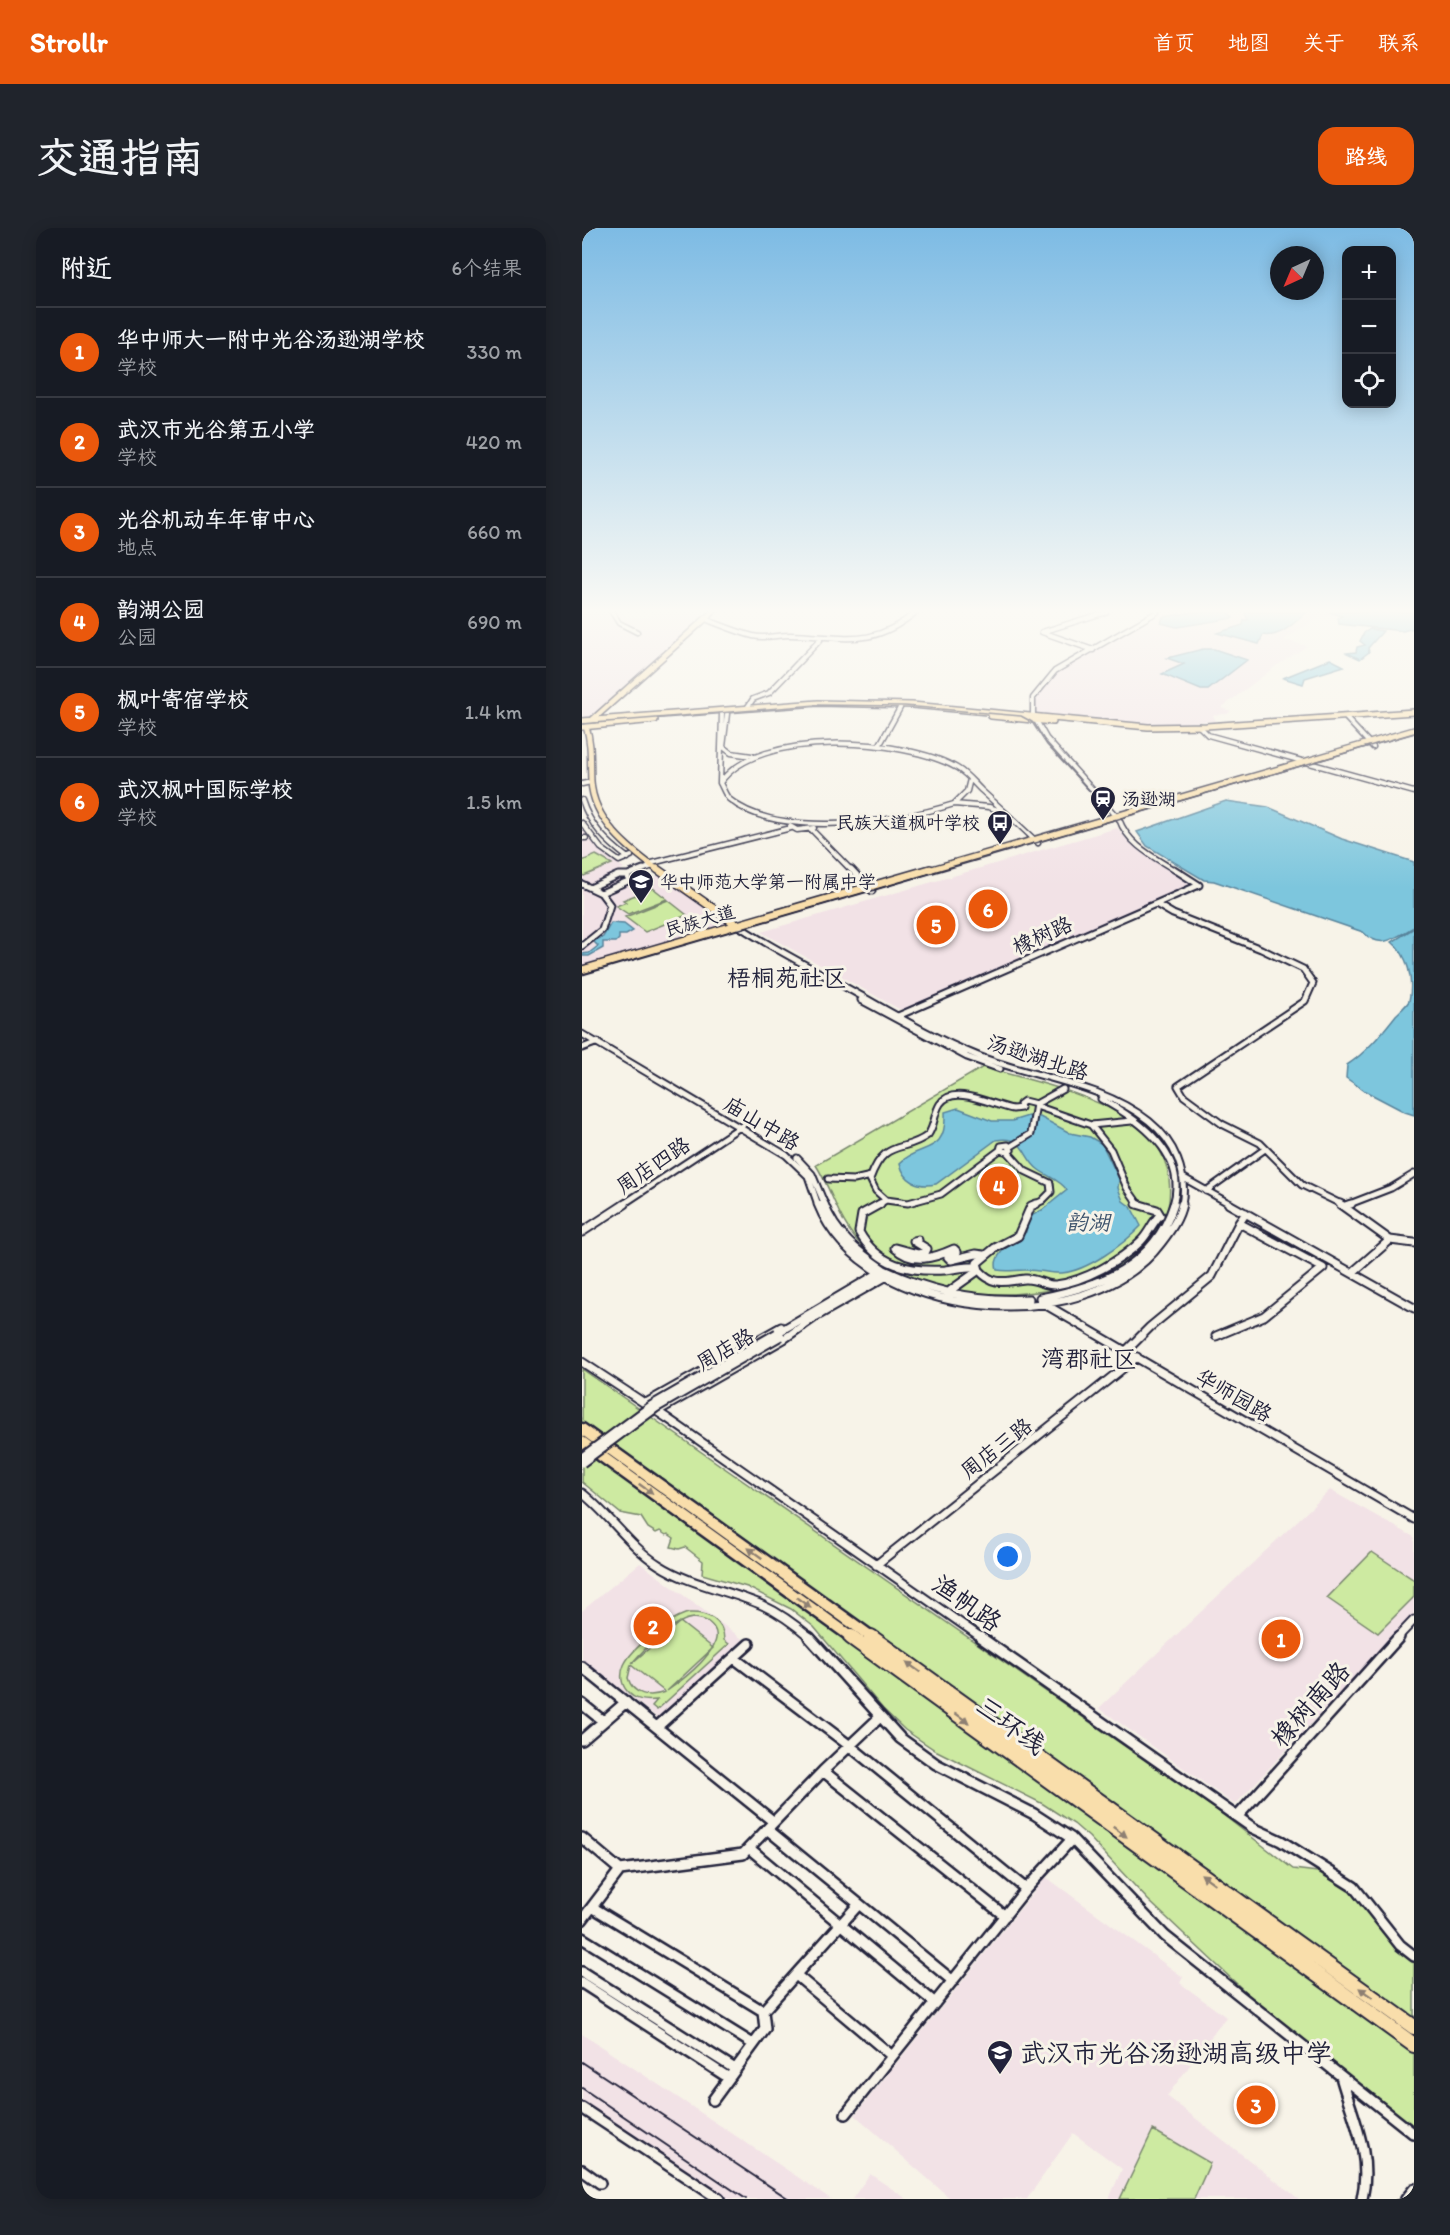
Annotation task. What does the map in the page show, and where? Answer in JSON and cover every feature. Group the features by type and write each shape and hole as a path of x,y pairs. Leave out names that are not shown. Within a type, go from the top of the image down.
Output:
{"highway":[{"name":"三环线","path":"582,1429 1414,2027"},
{"name":"三环线","path":"582,1442 1414,2045"}],"main road":[{"path":"583,726 610,704"},
{"path":"591,721 804,704"},
{"path":"888,704 1033,715 1148,727 1200,728"},
{"path":"583,726 817,707 900,708 1147,729 1200,728 1414,713"},
{"name":"汤逊湖北路","path":"583,726 588,783 598,815 614,836 737,927"},
{"name":"民族大道","path":"582,970 1312,764 1414,730"},
{"name":"民族大道","path":"1117,818 1304,761 1414,735"},
{"name":"汤逊湖北路","path":"582,749 586,754 588,783"},
{"name":"民族大道","path":"582,975 737,927"}],"street":[{"path":"747,708 749,704"},
{"path":"1033,704 1033,715 1052,747 1117,818"},
{"path":"879,746 900,708"},
{"path":"725,714 723,747 731,753 755,757"},
{"path":"725,714 718,755 720,783 727,798 751,810 791,820 820,824 896,820 922,815 954,804 989,807 1008,813"},
{"path":"1346,718 1370,745"},
{"path":"1200,728 1208,735 1414,792"},
{"path":"720,783 726,772 755,757 813,746 836,744 879,746 919,753 944,761 970,778 1036,841"},
{"path":"954,804 967,791 970,778"},
{"path":"593,800 582,801 589,819 599,833 628,858"},
{"name":"橡树路","path":"898,1016 1199,885 1142,850 1123,831 1117,818"},
{"path":"791,820 791,828"},
{"path":"582,824 601,848 619,861 636,854"},
{"path":"592,887 618,875 628,875 651,865 791,828 803,831 820,824"},
{"path":"811,829 870,889"},
{"path":"601,893 628,881 628,875"},
{"path":"582,884 601,893 610,905 606,925 596,937 582,946"},
{"path":"1156,903 1173,914 1261,949 1303,969 1313,983 1305,1000 1178,1086 1184,1096 1222,1124 1265,1149 1302,1185 1346,1206 1390,1240 1414,1243"},
{"name":"汤逊湖北路","path":"737,927 898,1016 1000,1065 1085,1089 1115,1101 1146,1119 1167,1140 1178,1160 1183,1177 1185,1198 1175,1224 1146,1261 1132,1272 1100,1288 1071,1297 1040,1299"},
{"name":"汤逊湖北路","path":"737,927 894,1019 988,1066 1074,1089 1112,1104 1152,1132 1166,1152 1178,1186 1173,1211 1161,1234 1141,1257 1126,1269 1089,1287 1004,1306 949,1300 908,1289 885,1274"},
{"name":"庙山中路","path":"582,1032 741,1126 801,1166 811,1178 822,1214 831,1230 851,1252 885,1274"},
{"path":"582,1048 598,1042"},
{"path":"1035,1106 1063,1089"},
{"path":"828,1179 854,1180 871,1176 886,1150 929,1134 938,1106 950,1096 971,1096 1011,1110 1021,1108 1020,1104 1024,1101 1091,1125 1132,1121"},
{"path":"871,1176 876,1191 886,1200 908,1203 933,1198 1000,1150 1009,1149 1031,1134 1035,1106"},
{"path":"886,1200 862,1214 859,1232 879,1254 899,1268 948,1270 969,1266 978,1269 997,1283 1008,1284 1033,1278 1053,1286 1091,1274 1143,1239 1153,1220 1160,1215 1153,1209 1139,1205 1132,1197 1110,1148 1091,1125"},
{"name":"周店四路","path":"582,1232 741,1126"},
{"path":"978,1269 977,1263 984,1255 1018,1236 1031,1206 1042,1201 1051,1192 1050,1183 1024,1171 1009,1149"},
{"path":"1206,1191 1265,1149"},
{"path":"1346,1206 1391,1188 1414,1174"},
{"path":"1175,1177 1183,1177 1414,1308"},
{"path":"1126,1351 1150,1327 1212,1276 1246,1213"},
{"path":"1216,1336 1264,1316 1323,1268 1239,1223"},
{"path":"918,1240 914,1242 927,1249 925,1253 915,1254 900,1247 895,1248 905,1257 918,1260 954,1249 957,1252 948,1257 951,1260 976,1254 984,1255"},
{"path":"1352,1273 1390,1240"},
{"path":"951,1290 978,1269"},
{"name":"周店路","path":"582,1457 640,1413 885,1274"},
{"name":"华师园路","path":"1040,1299 1414,1519"},
{"path":"646,1403 774,1331 812,1316"},
{"path":"658,1411 784,1339 812,1316"},
{"name":"周店路","path":"582,1463 656,1408 779,1335"},
{"name":"周店三路","path":"876,1565 1137,1357"},
{"name":"渔帆路","path":"582,1362 658,1411 1253,1828 1281,1841 1354,1887 1400,1945 1414,1956"},
{"path":"582,1493 608,1514 632,1544 660,1566 682,1576 759,1602 796,1625 815,1642 879,1718 902,1740 926,1758 1026,1809 1072,1839 1115,1882 1155,1928 1342,2080 1414,2134"},
{"name":"橡树南路","path":"1237,1817 1414,1620"},
{"path":"658,1726 749,1644"},
{"path":"734,1658 850,1746 1026,1889"},
{"path":"582,1667 658,1726 859,1904 953,1980"},
{"path":"582,1740 626,1702"},
{"path":"582,1704 603,1721"},
{"path":"582,1920 620,1870 743,1854 823,1771 879,1718"},
{"path":"823,1771 1005,1916"},
{"path":"582,1838 620,1870"},
{"path":"846,2114 1026,1889 1072,1839"},
{"path":"748,1848 935,2003"},
{"path":"713,2100 765,2029 763,2011 859,1904"},
{"path":"592,1907 763,2011"},
{"path":"582,1938 753,2044"},
{"path":"582,1972 729,2078"},
{"path":"796,1974 892,2056"},
{"path":"582,1983 735,2069"},
{"path":"1342,2080 1365,2152 1366,2176 1362,2199"},
{"path":"582,2108 719,2199"},
{"path":"582,2170 600,2182"},
{"path":"1406,2199 1414,2189"}],"shaded area":[{"path":"582,704 606,704 591,717 582,718"},
{"path":"1036,704 1226,704 1221,708 1231,711 1227,714 1213,715 1216,721 1156,724 1034,713"},
{"name":"华中师范大学第一附属中学","path":"582,828 602,853 624,868 620,870 642,883 659,875 729,926 582,969"},
{"path":"1117,828 1140,852 1192,885 910,1009 899,1009 761,932"},
{"path":"1330,1490 1414,1537 1414,1613 1235,1805 1099,1708"},
{"path":"640,1563 745,1641 659,1719 582,1659 582,1611"},
{"name":"武汉市光谷汤逊湖高级中学","path":"1046,1877 1183,1977 1180,1983 1226,2017 1167,2096 1299,2199 1109,2199 1122,2169 1073,2133 1027,2199 951,2199 855,2115"},
{"path":"582,2034 831,2199 726,2199 582,2101"},
{"path":"870,2174 907,2199 852,2199"}],"green space":[{"path":"596,855 612,864 582,875 582,861"},
{"path":"653,888 667,899 628,914 616,906 626,902 623,900"},
{"path":"668,900 687,915 645,932 625,917"},
{"path":"983,1067 1093,1101 1135,1123 1150,1136 1164,1160 1169,1179 1166,1215 1150,1244 1124,1265 1091,1280 1053,1290 1015,1294 979,1293 947,1289 925,1283 881,1262 863,1247 842,1218 816,1165"},
{"path":"582,1369 1218,1811 1293,1869 1334,1874 1369,1905 1391,1940 1414,1961 1414,2128 1273,2018 1148,1900 1074,1824 1043,1804 935,1750 905,1730 883,1709 814,1627 791,1609 747,1587 702,1574 703,1561 685,1547 679,1549 671,1547 674,1538 648,1528 641,1517 620,1513 582,1482"},
{"path":"1372,1552 1414,1580 1414,1597 1378,1633 1327,1598"},
{"path":"702,1614 718,1622 724,1640 729,1644 657,1710 652,1706 657,1700 637,1699 627,1691 622,1682 623,1668 628,1658 643,1642 682,1615","holes":["700,1619 712,1625 716,1636 712,1647 680,1622","679,1623 632,1663 652,1643","711,1650 691,1672 667,1691","631,1665 665,1692 653,1695 642,1694 630,1684 628,1678"]},
{"path":"1153,2130 1210,2163 1194,2199 1120,2199"}],"water":[{"path":"1226,801 1268,807 1342,839 1414,862 1414,927 1395,938 1376,941 1363,932 1214,881 1204,880 1147,846 1137,832"},
{"path":"611,923 624,924 633,931 626,935 619,935 616,942 603,942 603,948 589,956 582,956 598,946 593,941 603,937"},
{"path":"1414,928 1414,1115 1365,1091 1346,1078 1347,1065 1373,1042 1409,1001 1411,985 1406,961 1398,947 1392,942"},
{"name":"韵湖","path":"958,1108 992,1121 1012,1121 1028,1116 1040,1117 1070,1133 1090,1137 1102,1144 1119,1179 1118,1188 1123,1201 1131,1207 1141,1226 1104,1256 1072,1271 1057,1273 997,1270 997,1258 1005,1248 1026,1232 1029,1217 1042,1210 1067,1190 1033,1165 1018,1144 1006,1139 996,1140 936,1184 923,1185 908,1179 900,1163 937,1142 942,1136 945,1112"}],"tram line":[{"path":"582,724 816,705 905,706 1021,716 1032,722 1047,745 1108,811"}],"railway":[{"path":"582,975 1414,733"},
{"path":"582,2062 789,2199"},
{"path":"582,2088 746,2199"}],"place":[{"name":"汤逊湖","path":"1103,822"},
{"name":"民族大道枫叶学校","path":"1000,846"},
{"name":"华中师范大学第一附属中学","path":"641,905"},
{"name":"武汉枫叶国际学校","path":"988,909"},
{"name":"枫叶寄宿学校","path":"936,925"},
{"name":"韵湖公园","path":"999,1186"},
{"name":"武汉市光谷第五小学","path":"653,1626"},
{"name":"华中师大一附中光谷汤逊湖学校","path":"1281,1639"},
{"name":"武汉市光谷汤逊湖高级中学","path":"1000,2076"},
{"name":"光谷机动车年审中心","path":"1256,2105"}],"district":[{"name":"梧桐苑社区","path":"787,977"},
{"name":"湾郡社区","path":"1089,1358"}]}
